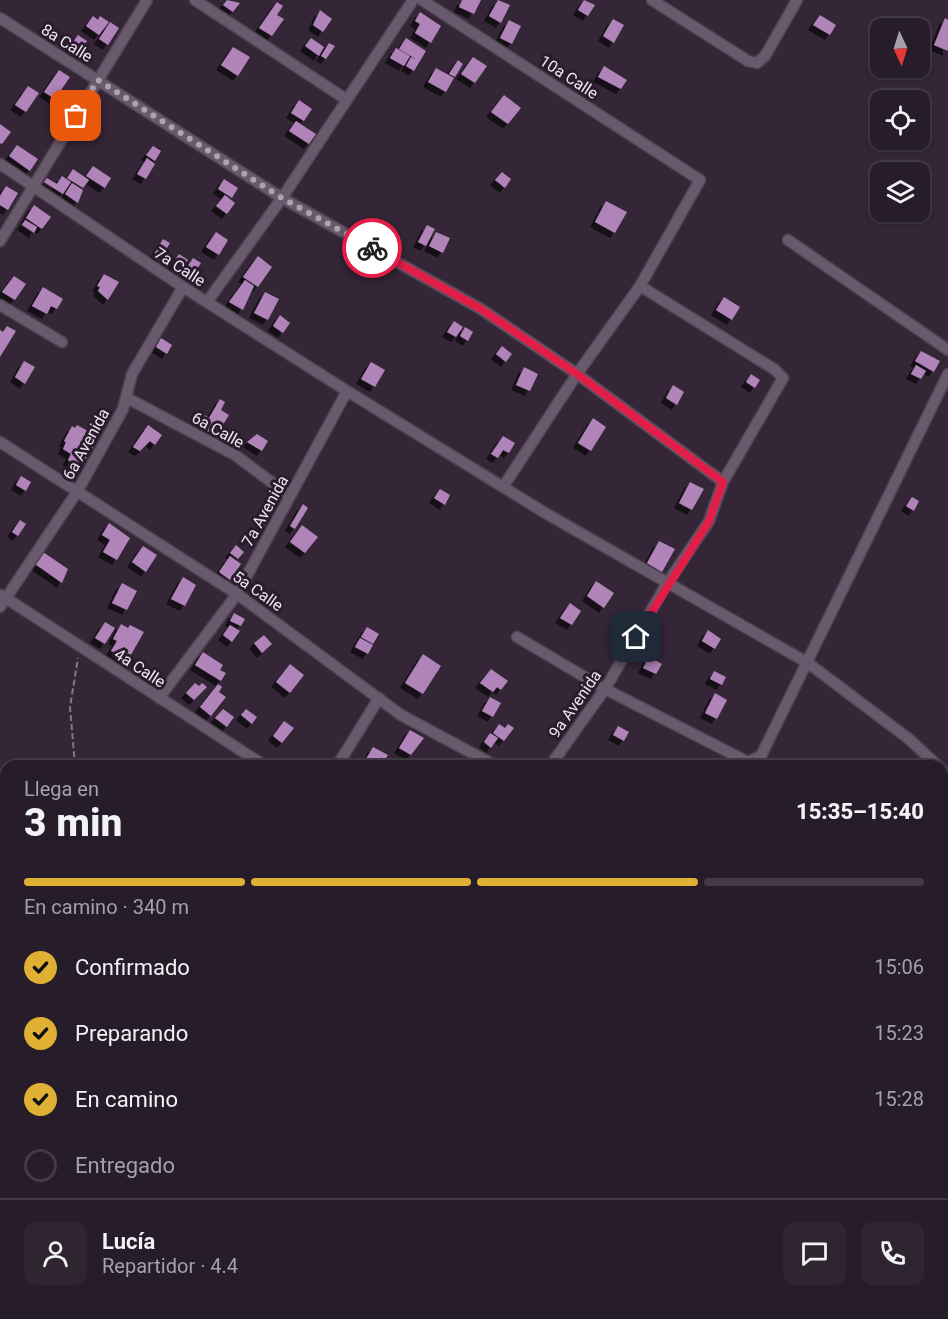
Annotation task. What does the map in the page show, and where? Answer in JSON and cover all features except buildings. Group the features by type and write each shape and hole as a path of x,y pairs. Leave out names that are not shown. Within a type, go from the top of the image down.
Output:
{"street":[{"path":"0,241 147,0"},
{"path":"195,0 347,100"},
{"path":"207,302 282,198 413,0"},
{"name":"10a Calle","path":"422,0 700,180 640,286"},
{"path":"652,0 748,61 757,63 765,56 797,0"},
{"name":"8a Calle","path":"0,18 282,198 481,309 577,374 723,482"},
{"name":"7a Calle","path":"0,164 183,287 347,391 666,585 808,663 909,740 931,760"},
{"path":"788,240 948,350"},
{"path":"503,487 577,374 640,286"},
{"name":"9a Avenida","path":"554,760 605,689 666,585 709,521 723,482 783,378 774,369 640,286"},
{"name":"6a Avenida","path":"2,600 77,492 127,398 132,374 183,287"},
{"path":"0,305 62,342"},
{"path":"752,760 761,756 948,374"},
{"name":"7a Avenida","path":"159,698 237,594 347,391"},
{"name":"6a Calle","path":"127,398 235,455 290,496"},
{"name":"5a Calle","path":"0,442 237,594 402,715 485,760"},
{"name":"4a Calle","path":"2,600 80,646 256,760"},
{"path":"517,637 605,689 744,760"},
{"path":"341,760 379,698"}],"path":[{"path":"74,760 70,707 80,646"}],"way so far":[{"path":"76,116 98,80 282,198 372,248"}],"route":[{"path":"372,248 481,309 577,374 723,482 709,521 666,585 636,637"}]}
